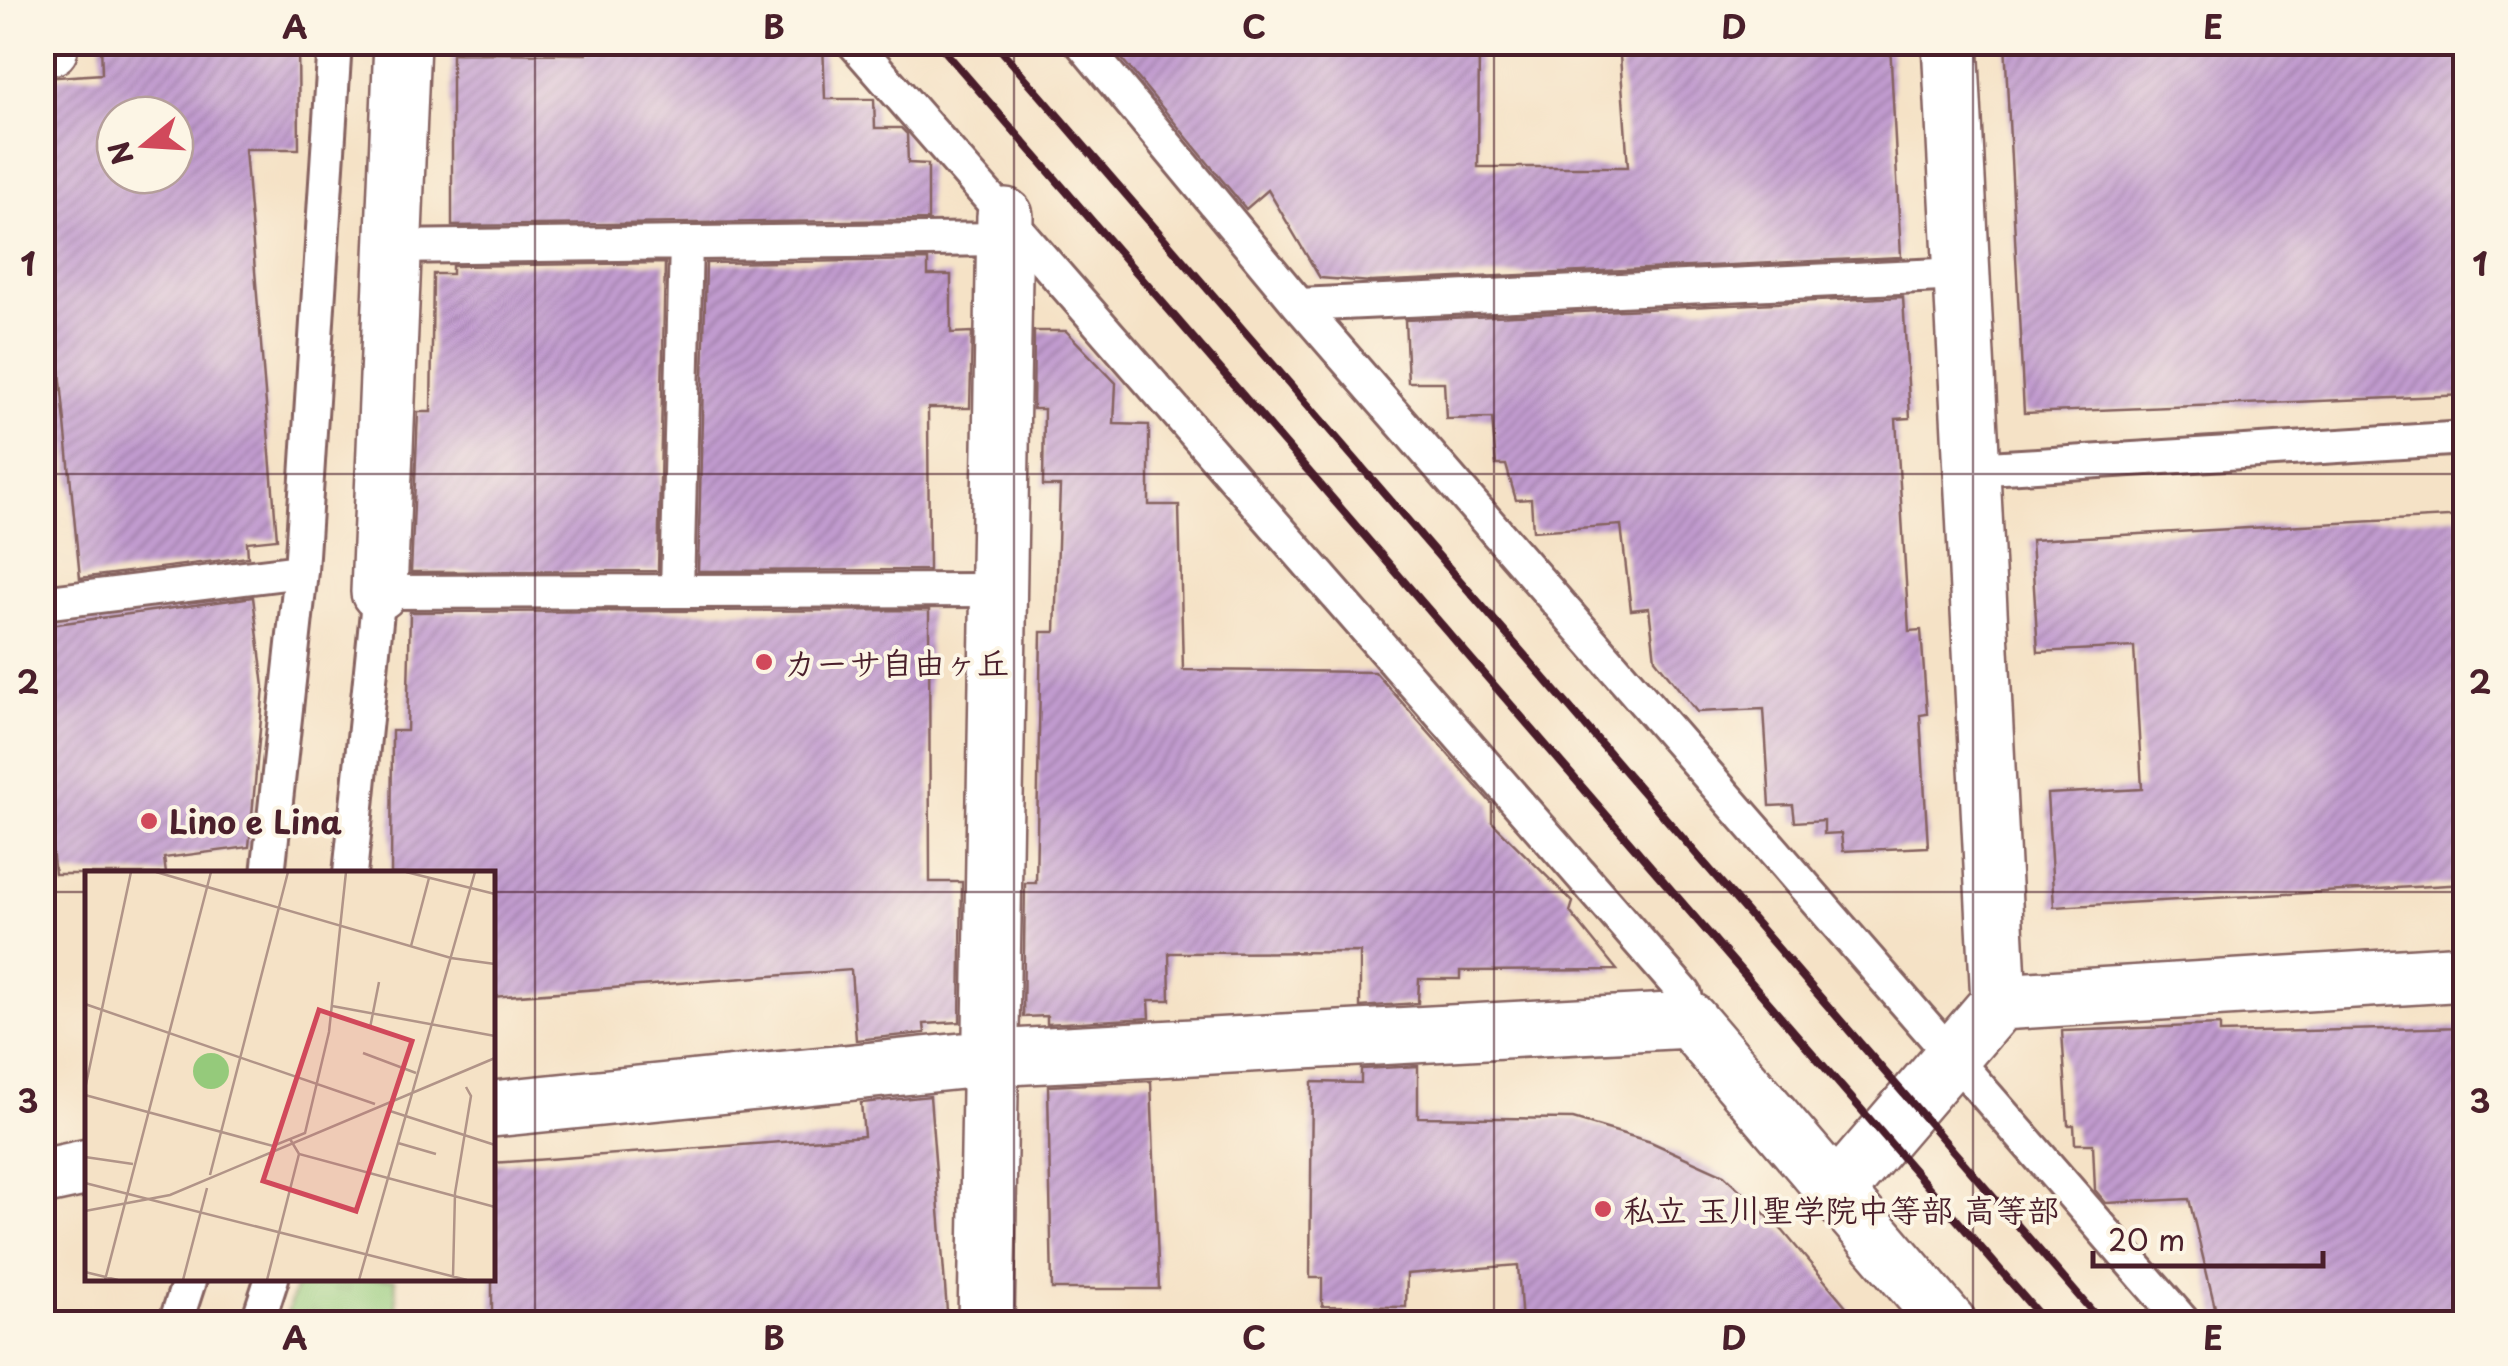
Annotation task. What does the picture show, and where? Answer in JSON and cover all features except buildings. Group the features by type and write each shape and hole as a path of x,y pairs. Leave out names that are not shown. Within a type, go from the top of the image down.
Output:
{"street":[{"path":"42,50 52,50 52,42"},
{"path":"379,592 402,42"},
{"path":"1837,1191 1999,1002 1950,42"},
{"path":"986,1324 1005,228"},
{"path":"1999,1002 2466,973"},
{"path":"495,1109 991,1058 1690,1020 1949,1324"},
{"path":"42,1177 85,1167"}],"lane":[{"path":"268,871 301,570 335,42"},
{"path":"853,42 1005,228 1685,994 1690,1020"},
{"path":"1081,42 1299,305 2185,1324"},
{"path":"391,247 686,243 1005,228"},
{"path":"677,590 686,243"},
{"path":"1299,305 1962,274"},
{"path":"1972,469 2466,438"},
{"path":"42,603 301,570"},
{"path":"350,871 379,592 998,590"},
{"path":"175,1324 189,1281"},
{"path":"257,1324 271,1281"}],"green space":[{"path":"297,1281 395,1281 398,1323 284,1323"}],"railway":[{"path":"937,42 2047,1324"},
{"path":"994,42 2103,1324"}],"place":[{"name":"カーサ自由ヶ丘","path":"764,662"},
{"name":"Lino e Lina","path":"149,821"},
{"name":"私立 玉川聖学院中等部 高等部","path":"1603,1209"}]}
